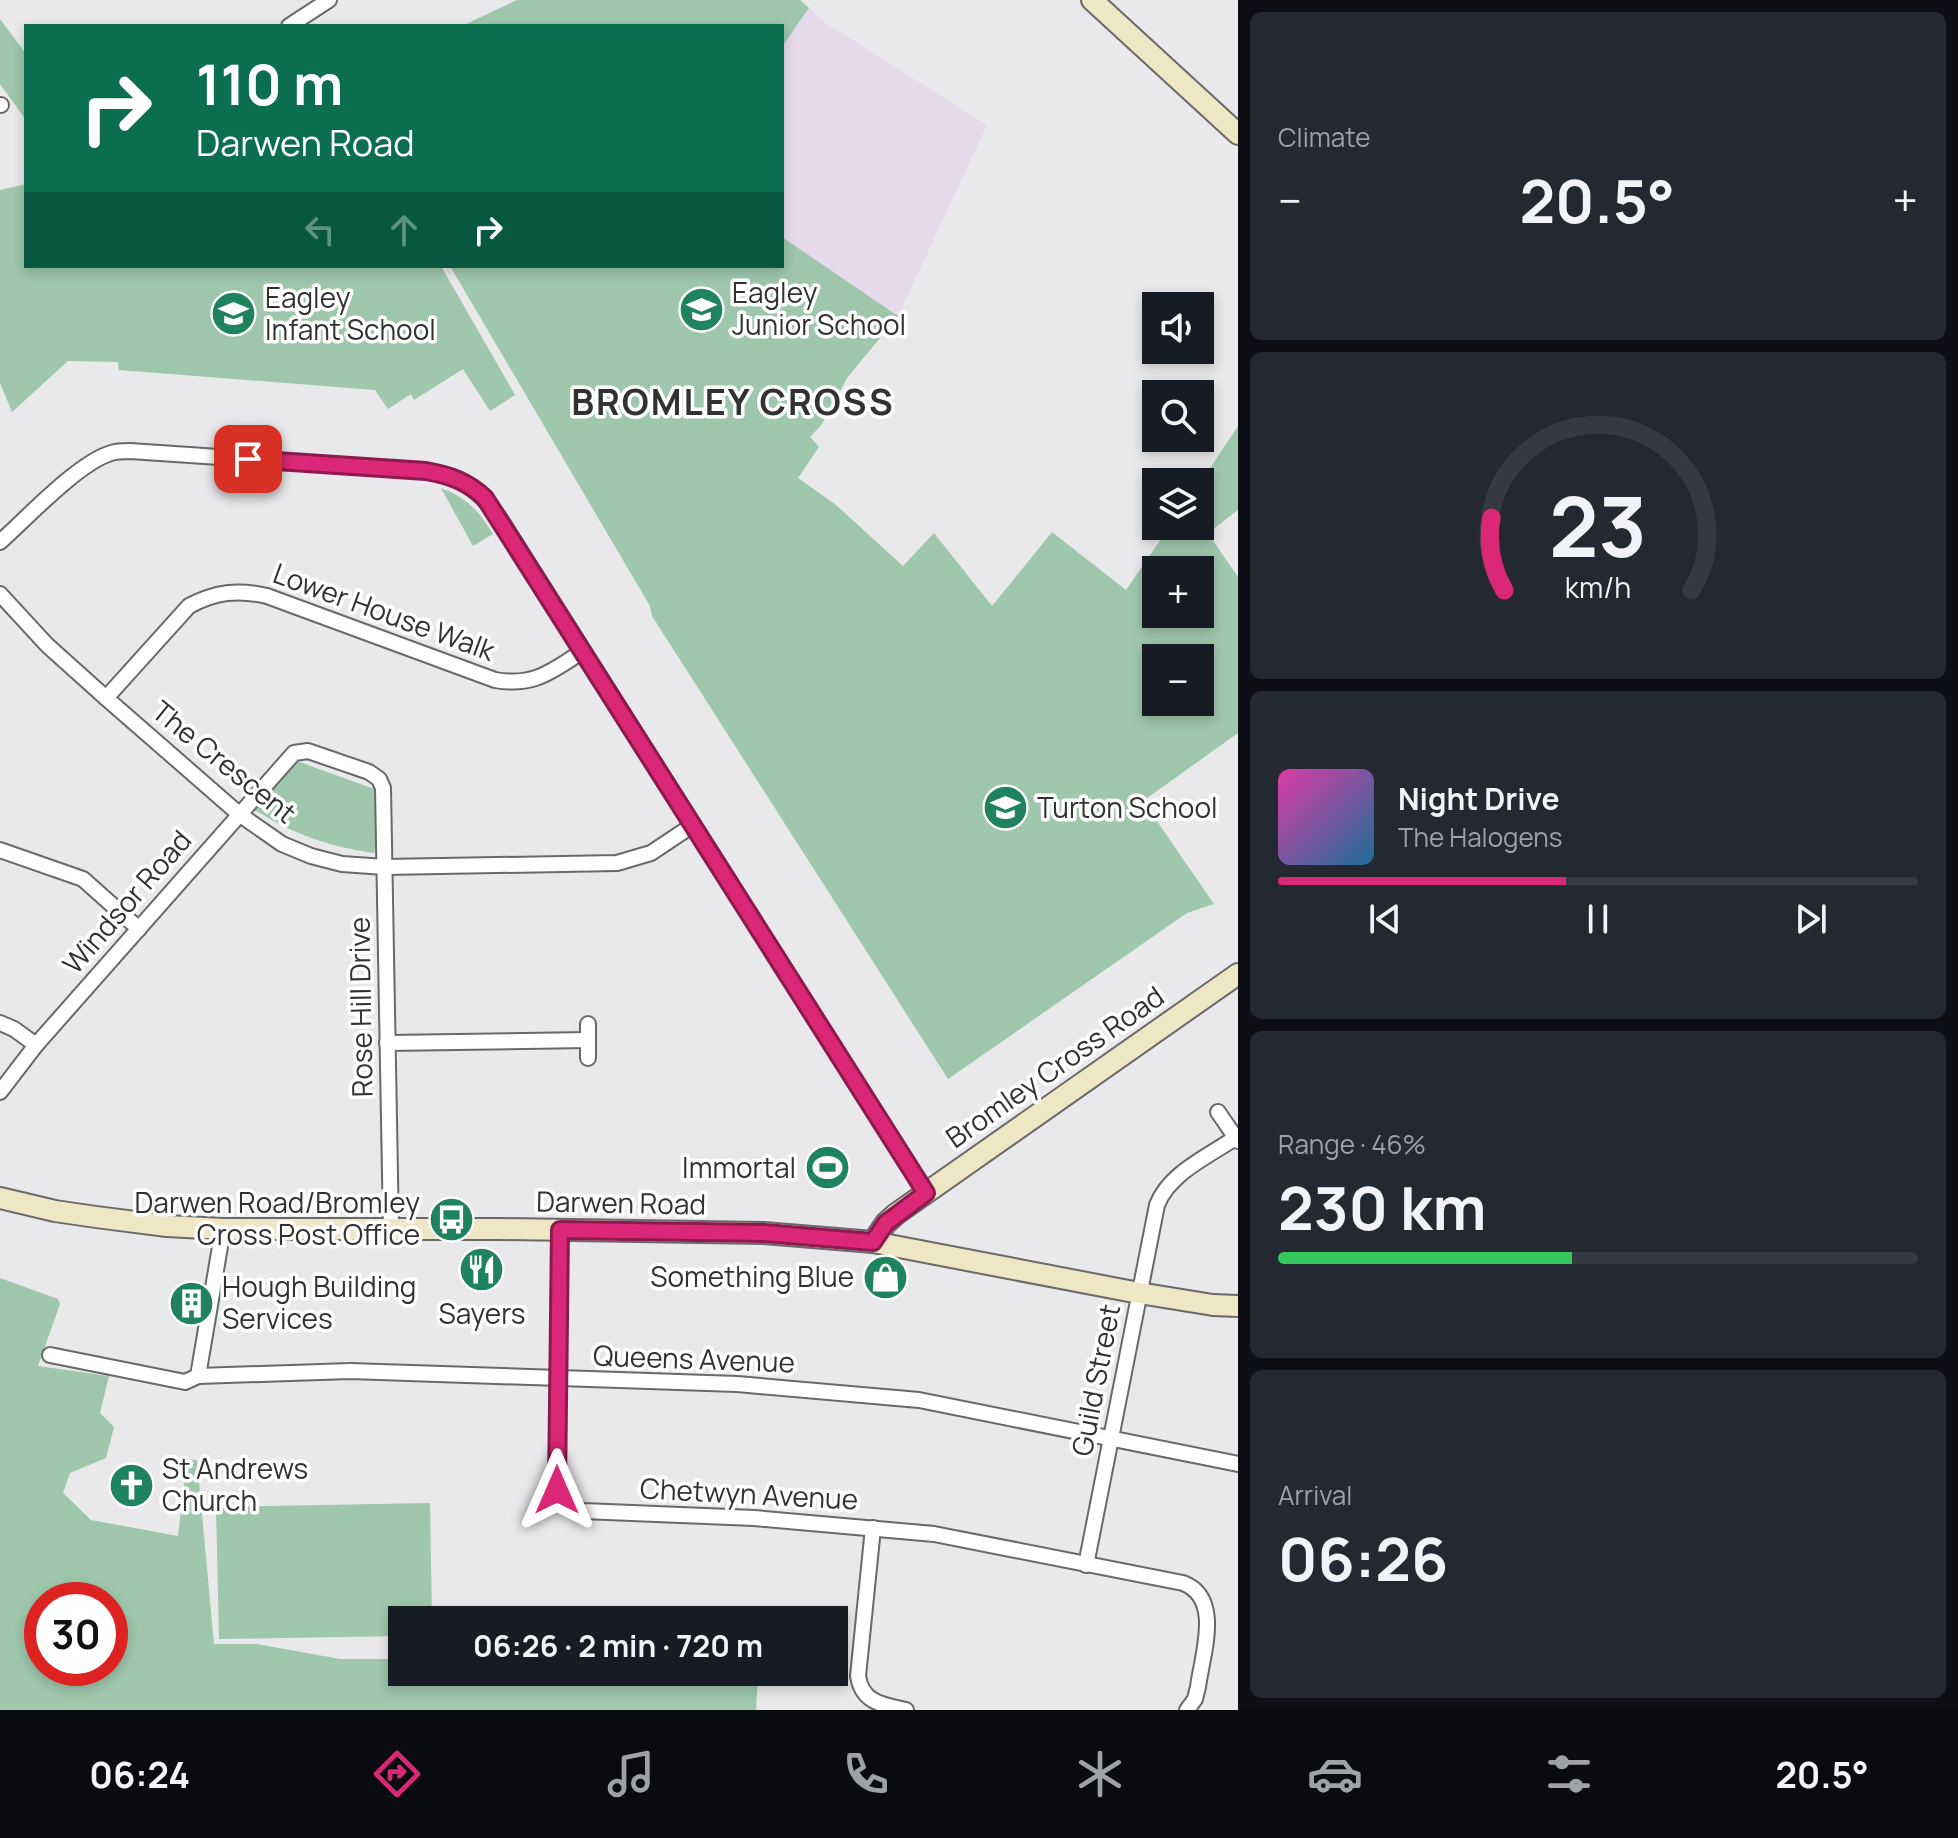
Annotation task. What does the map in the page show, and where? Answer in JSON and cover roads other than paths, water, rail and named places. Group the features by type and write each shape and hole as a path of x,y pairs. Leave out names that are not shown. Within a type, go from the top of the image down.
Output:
{"main road":[{"path":"1092,0 1238,134"},
{"name":"Bromley Cross Road","path":"873,1242 886,1223 926,1193 1238,974"},
{"name":"Darwen Road","path":"0,1198 96,1217 223,1229 764,1233 873,1242 1139,1293 1238,1306"}],"street":[{"path":"292,24 329,0"},
{"path":"0,542 79,472 113,452 426,471 465,482 485,498 926,1193"},
{"name":"Lower House Walk","path":"106,698 189,606 204,598 235,591 267,596 495,680 512,683 542,677 583,651"},
{"name":"The Crescent","path":"0,594 47,645 239,814 274,840 311,856 342,864 385,867 617,863 651,853 693,825"},
{"name":"Windsor Road","path":"0,1092 36,1045 298,751 308,751 369,772 382,783"},
{"name":"Rose Hill Drive","path":"382,783 391,1230"},
{"path":"0,850 75,875 139,929"},
{"path":"0,1023 36,1045"},
{"path":"588,1024 588,1058"},
{"path":"387,1043 588,1040"},
{"path":"1218,1112 1237,1140"},
{"name":"Guild Street","path":"1086,1565 1157,1205 1173,1180 1237,1140"},
{"path":"198,1376 223,1229"},
{"name":"Chetwyn Avenue","path":"560,1230 557,1490 565,1506 574,1510 754,1518 934,1534 1183,1583 1197,1592 1208,1615 1198,1687 1195,1699 1187,1710"},
{"name":"Queens Avenue","path":"50,1355 179,1382 198,1376 350,1371 737,1384 919,1400 1238,1464"},
{"name":"Chetwyn Avenue","path":"873,1528 858,1676 865,1695 878,1704 906,1710"}],"place":[{"name":"Eagley Junior School","path":"701,309"},
{"name":"Eagley Infant School","path":"234,314"},
{"name":"Turton School","path":"1006,808"},
{"name":"Immortal","path":"827,1168"},
{"name":"Darwen Road/Bromley Cross Post Office","path":"451,1219"},
{"name":"Sayers","path":"482,1269"},
{"name":"Something Blue","path":"885,1277"},
{"name":"Hough Building Services","path":"191,1303"},
{"name":"St Andrews Church","path":"131,1485"}],"district":[{"name":"BROMLEY CROSS","path":"733,402"}]}
